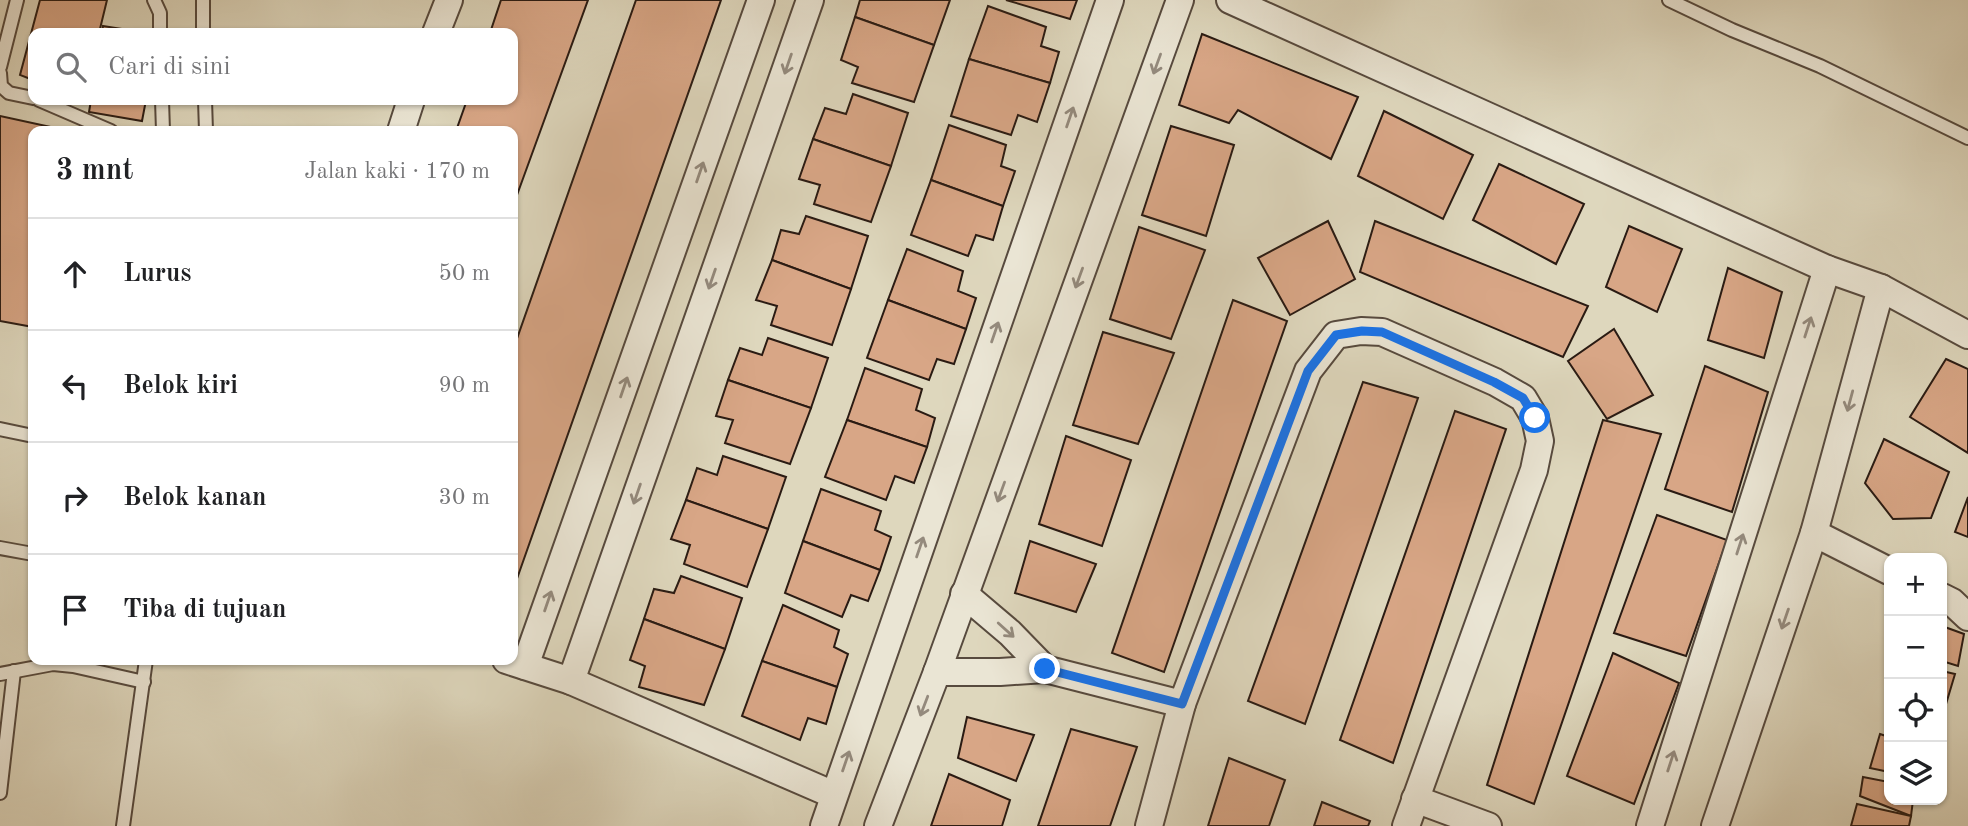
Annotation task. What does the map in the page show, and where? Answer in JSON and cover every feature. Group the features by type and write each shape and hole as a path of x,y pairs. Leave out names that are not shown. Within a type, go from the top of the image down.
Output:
{"street":[{"path":"438,28 449,0"},
{"path":"518,658 761,0"},
{"path":"571,681 810,0"},
{"path":"824,826 1110,0"},
{"path":"878,826 937,671 1180,0"},
{"path":"1230,0 1827,269 1881,288 1968,335"},
{"path":"403,126 409,105"},
{"path":"1650,826 1827,269"},
{"path":"1715,826 1814,533 1881,288"},
{"path":"1149,826 1182,704 1308,371 1336,335 1362,331 1382,332 1494,382 1523,398 1535,418 1540,441 1534,470 1406,826"},
{"path":"1814,533 1884,568"},
{"path":"964,594 1010,633 1045,669"},
{"path":"1947,600 1968,617"},
{"path":"518,664 571,681 834,795"},
{"path":"937,671 1000,672 1045,669 1182,704"},
{"path":"1415,799 1488,826"}],"lane":[{"path":"0,67 17,0"},
{"path":"154,0 160,13 160,28"},
{"path":"203,0 203,28"},
{"path":"1670,0 1732,30 1820,66 1968,138"},
{"path":"0,73 1,86 9,93 28,97"},
{"path":"51,105 99,126"},
{"path":"162,105 163,126"},
{"path":"205,105 206,126"},
{"path":"0,429 28,435"},
{"path":"0,548 28,553"},
{"path":"0,674 47,665"},
{"path":"63,665 144,682"},
{"path":"123,826 146,665"},
{"path":"0,793 14,671"}],"building":[{"path":"40,0 107,0 100,28 33,28"},
{"path":"501,0 588,0 518,192 518,126 458,126 465,105 518,105 518,28 492,28"},
{"path":"636,0 721,0 518,576 518,336"},
{"path":"860,0 950,0 934,45 855,17"},
{"path":"1006,0 1077,0 1070,19"},
{"path":"988,6 1046,27 1041,46 1059,52 1050,83 969,59"},
{"path":"855,17 934,45 914,102 852,83 858,67 841,60"},
{"path":"1202,34 1358,97 1331,159 1238,110 1229,123 1179,105"},
{"path":"28,45 28,78 20,75"},
{"path":"969,59 1050,83 1037,122 1018,115 1011,135 951,116"},
{"path":"853,94 908,113 891,166 813,139 825,108 846,114"},
{"path":"90,105 145,105 142,121 89,112"},
{"path":"1384,111 1473,155 1443,219 1358,176"},
{"path":"0,116 46,126 28,126 28,326 0,321"},
{"path":"949,125 1006,145 1001,166 1015,171 1003,206 931,180"},
{"path":"1171,126 1234,145 1206,236 1142,215"},
{"path":"813,139 891,166 871,222 814,204 820,185 799,179"},
{"path":"1499,164 1584,204 1556,264 1473,220"},
{"path":"931,180 1003,206 993,240 976,235 968,256 911,235"},
{"path":"806,216 868,236 851,289 772,260 781,230 799,234"},
{"path":"1328,221 1355,279 1290,315 1258,258"},
{"path":"1375,221 1588,306 1563,357 1360,272"},
{"path":"1629,226 1682,249 1657,312 1606,287"},
{"path":"1139,227 1205,250 1171,339 1110,319"},
{"path":"907,249 963,271 958,291 976,298 966,329 888,300"},
{"path":"772,260 851,289 832,345 771,325 777,306 756,300"},
{"path":"1728,268 1782,292 1764,358 1708,340"},
{"path":"888,300 966,329 954,364 937,359 929,380 867,358"},
{"path":"1233,300 1287,321 1164,672 1112,653"},
{"path":"1614,329 1653,395 1607,419 1568,361"},
{"path":"1103,332 1174,353 1138,444 1073,425"},
{"path":"768,338 828,358 811,408 728,380 740,348 762,355"},
{"path":"1946,359 1968,369 1968,453 1910,417"},
{"path":"1705,366 1768,392 1732,512 1665,489"},
{"path":"865,368 922,389 916,410 935,418 927,447 847,420"},
{"path":"728,380 811,408 790,464 725,443 733,420 716,416"},
{"path":"1363,382 1418,398 1305,724 1248,701"},
{"path":"1455,411 1506,429 1393,763 1340,740"},
{"path":"847,420 927,447 914,483 895,476 886,500 825,477"},
{"path":"1603,420 1661,434 1534,804 1487,785"},
{"path":"1066,436 1131,460 1102,546 1039,524"},
{"path":"1884,439 1949,472 1931,518 1893,519 1865,483"},
{"path":"723,456 786,477 768,529 686,500 697,468 717,475"},
{"path":"821,489 881,511 875,530 891,537 880,570 803,541"},
{"path":"1968,497 1968,537 1955,532"},
{"path":"686,500 768,529 747,587 684,564 690,545 671,539"},
{"path":"1657,515 1727,540 1686,656 1614,633"},
{"path":"803,541 880,570 868,601 851,595 842,617 785,593"},
{"path":"1030,541 1096,564 1076,612 1015,593"},
{"path":"681,576 742,598 725,649 644,619 654,589 674,593"},
{"path":"783,605 839,630 834,647 848,654 837,687 762,661"},
{"path":"644,619 725,649 704,705 639,687 645,666 630,660"},
{"path":"1947,628 1964,634 1958,666 1947,663"},
{"path":"1613,653 1679,683 1634,804 1567,776"},
{"path":"762,661 837,687 826,724 808,718 800,740 742,716"},
{"path":"1947,672 1955,674 1947,701"},
{"path":"967,717 1034,735 1016,781 958,758"},
{"path":"1071,729 1137,747 1110,826 1038,826"},
{"path":"1880,734 1884,735 1884,771 1870,768"},
{"path":"1229,758 1285,780 1269,826 1208,826"},
{"path":"949,774 1010,800 1002,826 931,826"},
{"path":"1863,777 1884,781 1884,805 1912,805 1911,816 1860,796"},
{"path":"1322,802 1370,821 1368,826 1314,826"},
{"path":"1857,804 1911,816 1909,826 1851,826"}],"route":[{"path":"1045,669 1182,704 1308,371 1336,335 1362,331 1382,332 1494,382 1523,398 1535,418"}]}
